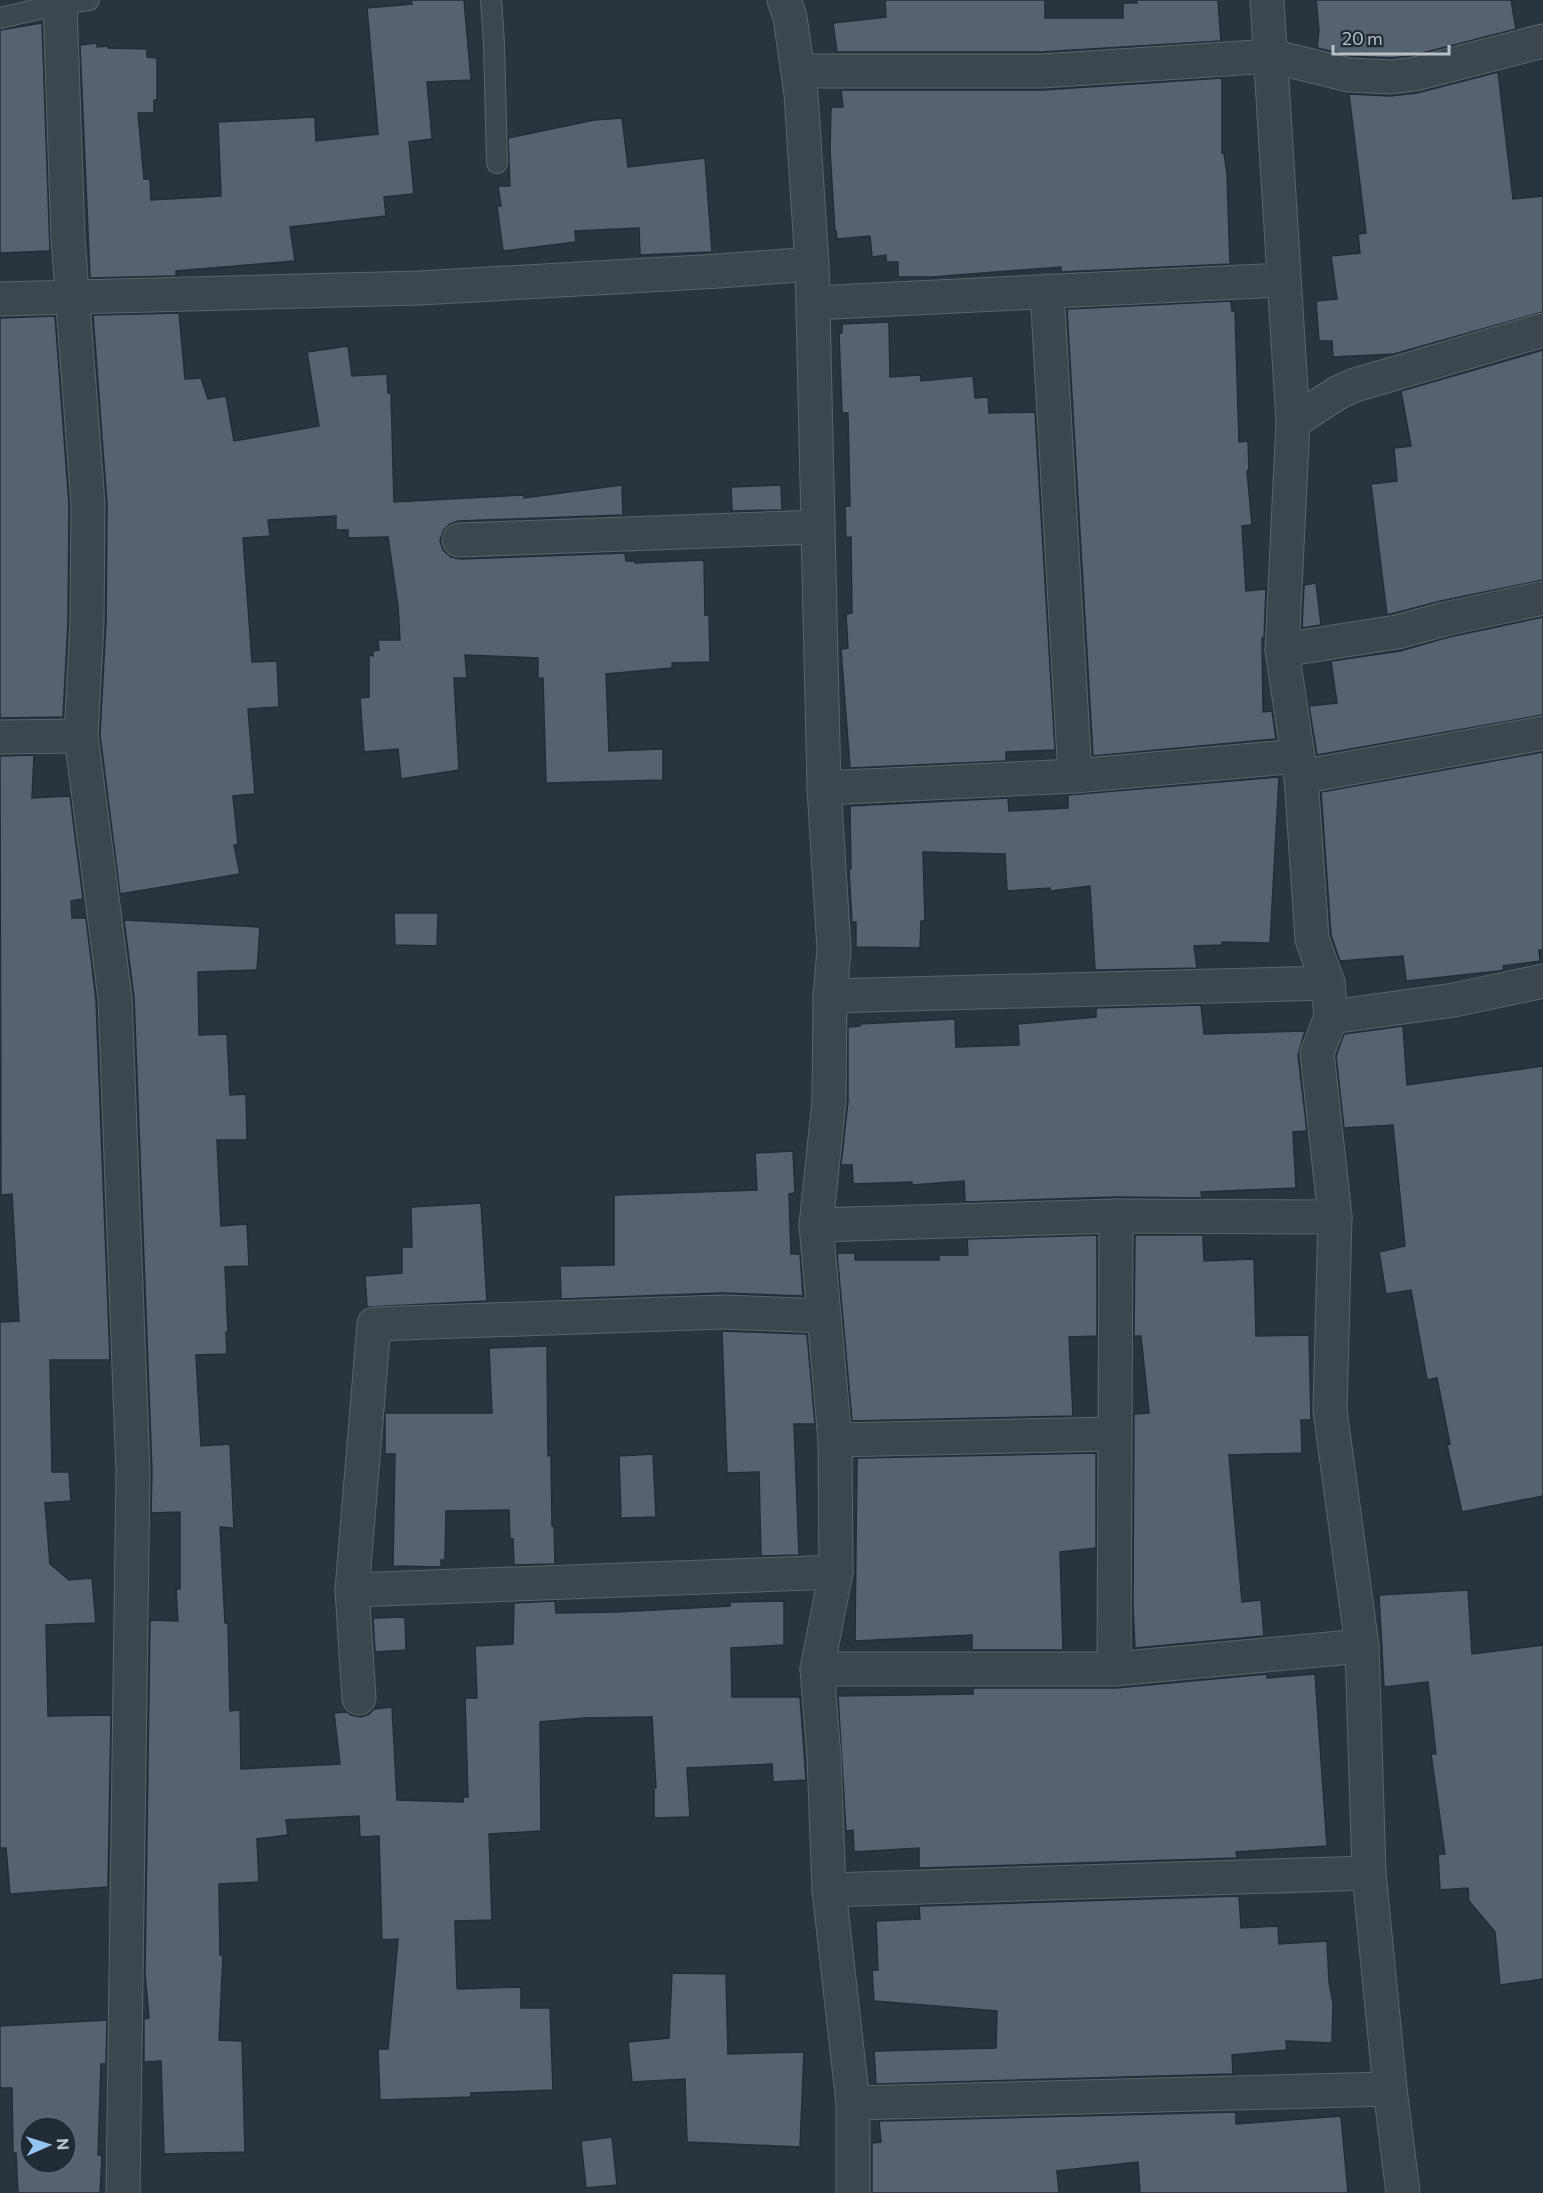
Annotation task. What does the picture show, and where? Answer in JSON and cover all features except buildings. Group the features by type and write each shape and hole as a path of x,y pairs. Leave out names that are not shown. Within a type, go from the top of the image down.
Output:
{"street":[{"path":"784,0 790,17 798,71 812,264 824,788 834,950 830,996 829,1101 816,1226 835,1440 836,1572 817,1669 824,1757 829,1890 853,2103 853,2193"},
{"path":"1267,0 1293,422 1282,650 1300,766 1312,939 1328,983 1331,1017 1317,1053 1335,1217 1330,1410 1362,1646 1369,1873 1389,2090 1403,2193"},
{"path":"74,2 72,296 88,504 87,622 81,736 115,998 133,1472 123,2193"},
{"path":"798,71 1024,71 1271,56 1349,75 1391,77 1415,74 1543,41"},
{"path":"0,299 420,288 812,264"},
{"path":"813,303 1283,280"},
{"path":"1047,291 1075,776"},
{"path":"1293,422 1339,392 1355,385 1543,330"},
{"path":"459,540 818,527"},
{"path":"1282,650 1397,632 1543,598"},
{"path":"824,788 1300,766 1543,733"},
{"path":"0,737 81,736"},
{"path":"1331,1017 1454,999 1543,981"},
{"path":"830,996 1328,983"},
{"path":"816,1226 1116,1215 1335,1217"},
{"path":"1114,1669 1116,1215"},
{"path":"359,1698 352,1590 374,1324 723,1312 824,1316"},
{"path":"835,1440 1114,1434"},
{"path":"352,1590 836,1572"},
{"path":"817,1669 1114,1669 1362,1646"},
{"path":"829,1890 1369,1873"},
{"path":"853,2103 1389,2090"}],"lane":[{"path":"491,0 497,163"},
{"path":"0,18 74,2"}]}
